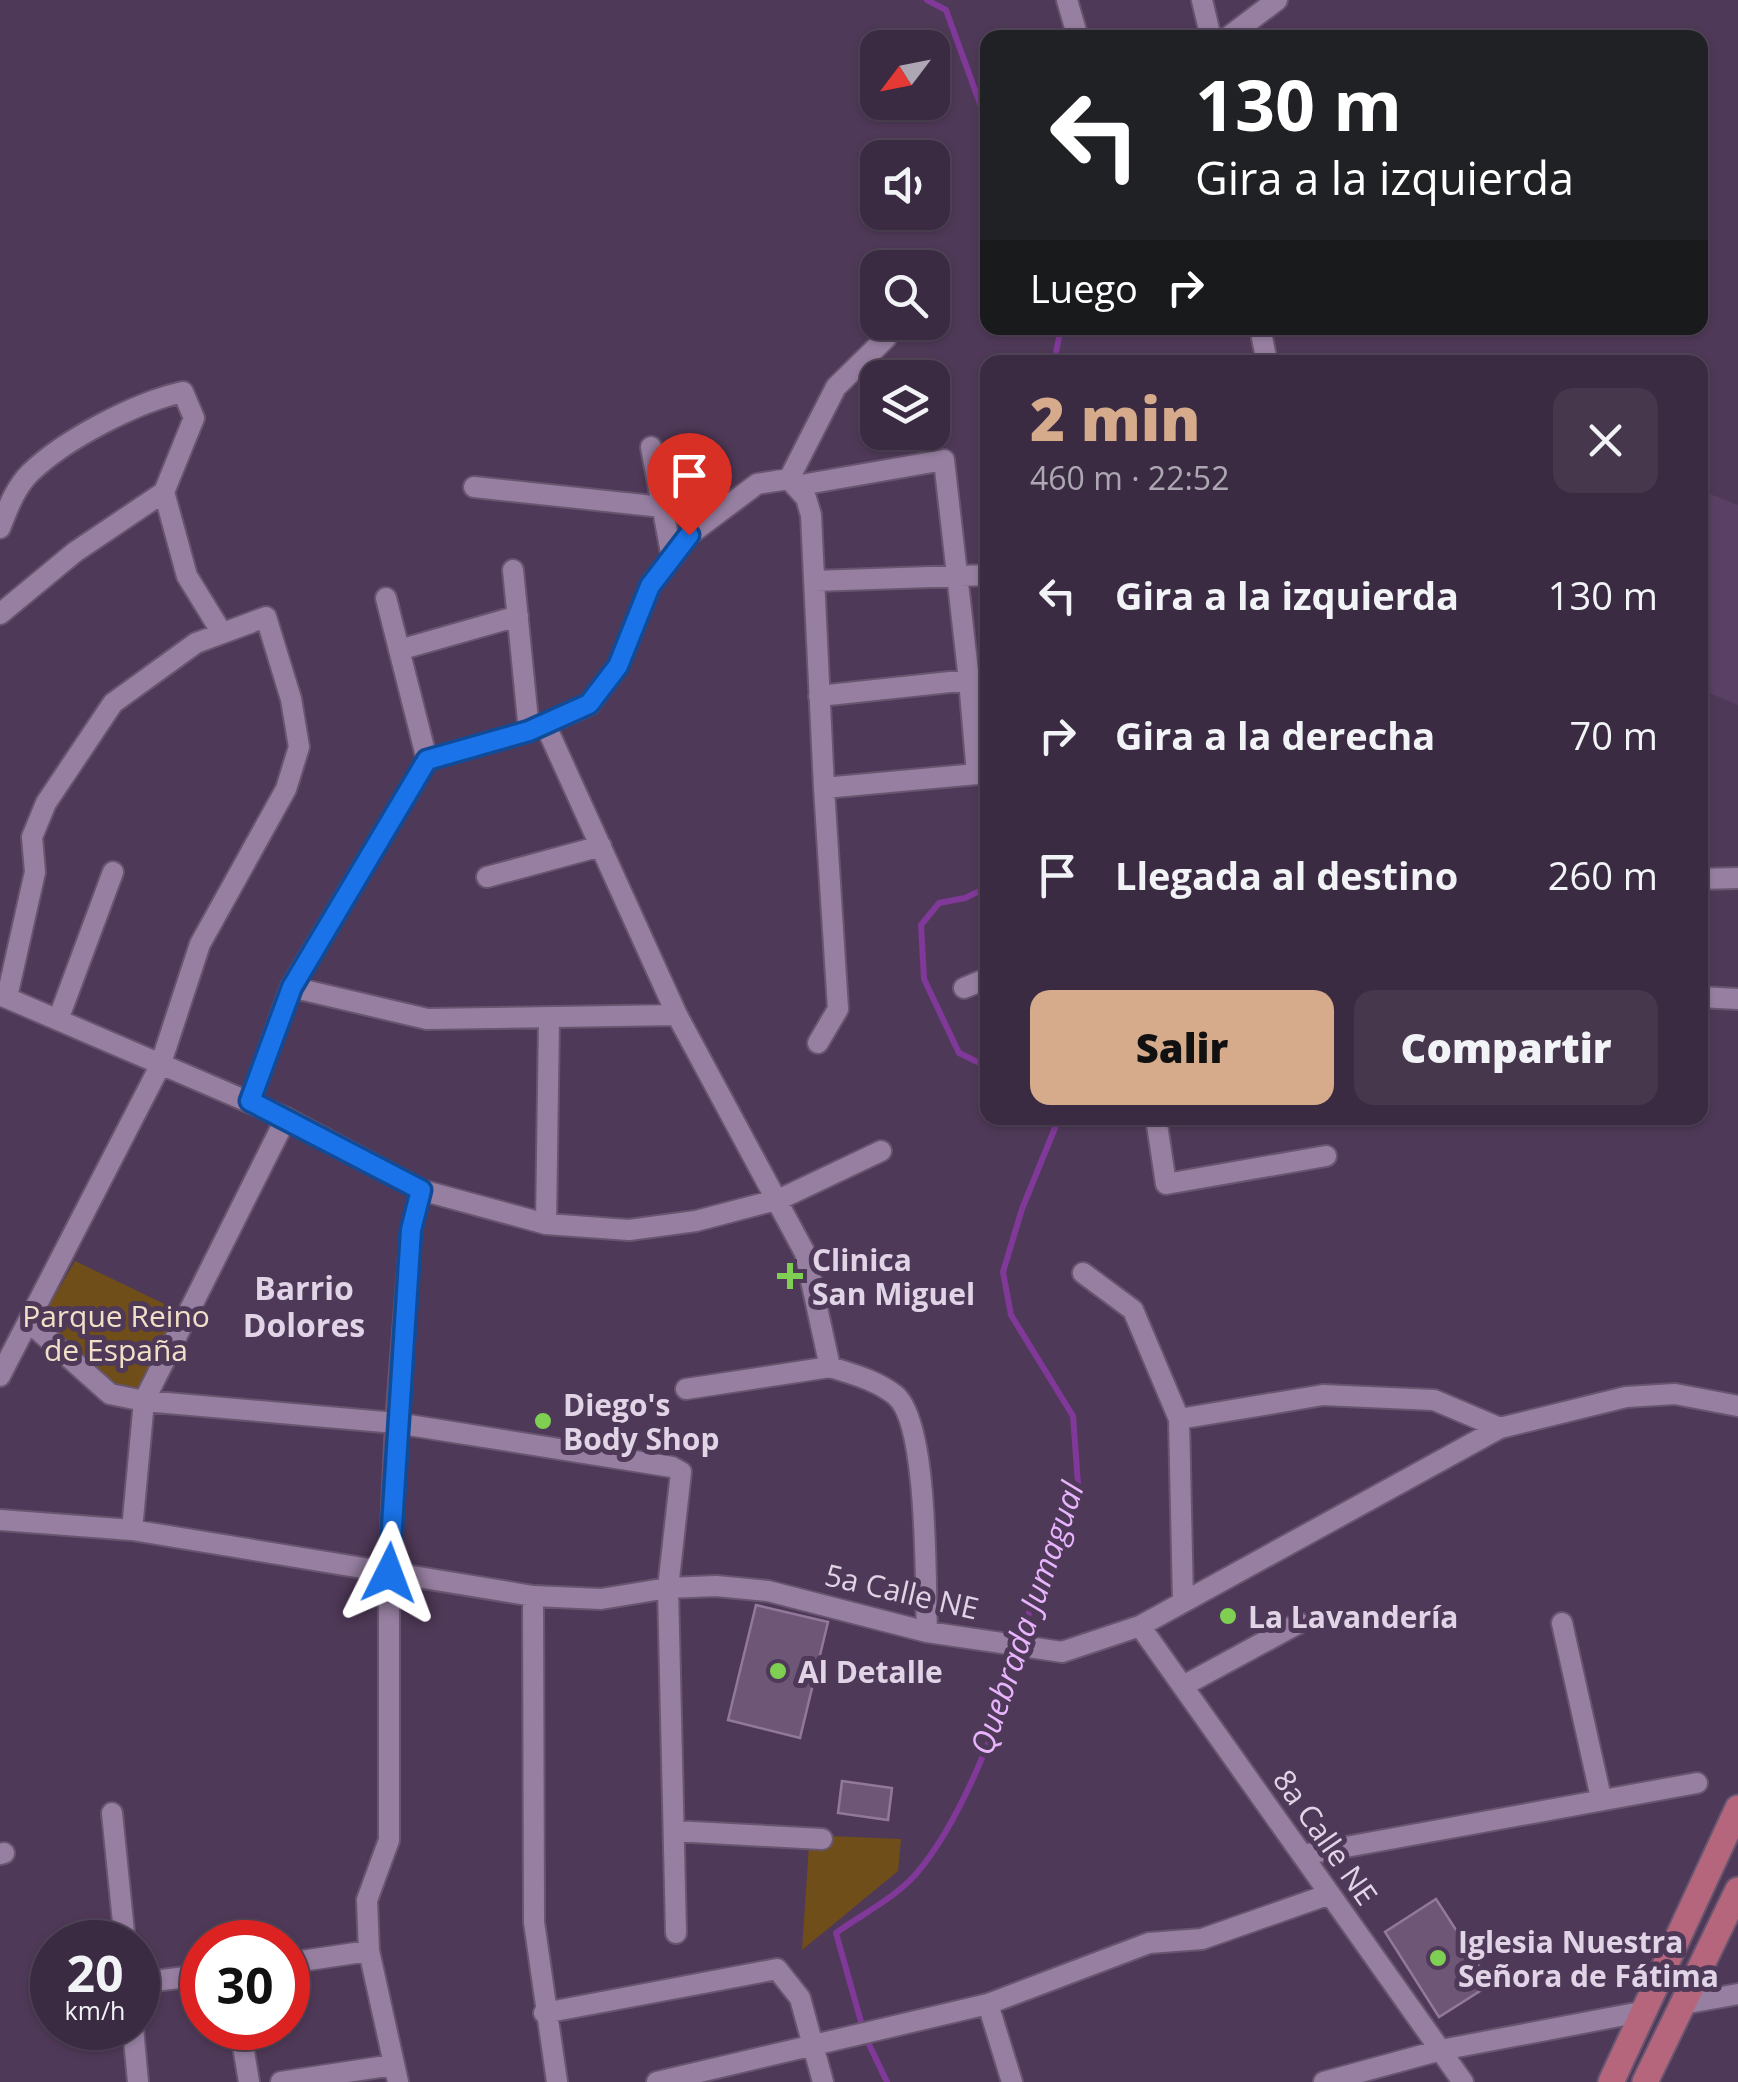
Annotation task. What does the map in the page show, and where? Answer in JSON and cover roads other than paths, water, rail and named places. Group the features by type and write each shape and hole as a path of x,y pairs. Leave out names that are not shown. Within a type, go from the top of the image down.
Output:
{"main road":[{"path":"1611,2082 1738,1808"},
{"path":"1651,2078 1738,1890"}],"street":[{"path":"1068,0 1076,30"},
{"path":"1202,0 1209,30"},
{"path":"1237,30 1276,0"},
{"path":"792,482 836,387 884,340"},
{"path":"0,528 14,494 31,472 76,438 183,392 194,418 164,492 75,552 0,614"},
{"path":"651,447 672,558"},
{"path":"250,1101 292,987 427,760 537,728 589,704 618,666 650,586 689,535 757,484 944,460 978,679 980,726"},
{"path":"792,482 811,514 838,1009 818,1043"},
{"path":"474,487 662,507"},
{"path":"164,492 187,576 222,634"},
{"path":"513,570 537,728 601,846 678,1015 780,1200 804,1252 830,1368"},
{"path":"814,581 980,576"},
{"path":"386,598 427,760"},
{"path":"399,650 518,616"},
{"path":"0,1376 160,1066 200,944 286,789 299,747 291,700 266,617 196,643 113,703 46,803 32,837 34,872 3,996 160,1066 250,1101 421,1190 546,1224 628,1230 696,1221 780,1200 881,1151"},
{"path":"820,696 978,679"},
{"path":"824,788 980,774"},
{"path":"487,877 601,846"},
{"path":"58,1020 112,872"},
{"path":"1708,878 1738,878"},
{"path":"964,988 980,981"},
{"path":"292,987 427,1019 678,1015"},
{"path":"1708,998 1738,1000"},
{"path":"546,1224 549,1019"},
{"path":"132,1530 144,1401 286,1118"},
{"path":"1157,1125 1166,1184 1326,1156"},
{"path":"282,2082 396,2074 369,1951 368,1900 389,1840 389,1573 396,1423 411,1230 421,1190"},
{"path":"1083,1273 1133,1310 1179,1420 1183,1601"},
{"path":"29,1322 110,1394 144,1401 396,1423 672,1467 681,1472 683,1483 668,1588 676,1933"},
{"path":"686,1390 830,1368 866,1378 897,1396 910,1417 918,1447 927,1632"},
{"name":"5a Calle NE","path":"0,1520 132,1530 533,1596 602,1599 668,1588 768,1590 927,1632 1062,1652 1140,1626 1500,1428 1626,1396 1675,1394 1738,1406"},
{"path":"1179,1420 1323,1395 1434,1400 1500,1428"},
{"path":"533,1596 531,1838 544,2014 556,2082"},
{"path":"1562,1622 1601,1798"},
{"path":"1182,1686 1300,1624"},
{"name":"8a Calle NE","path":"1140,1626 1463,2082"},
{"path":"1302,1855 1697,1783"},
{"path":"112,1813 122,1920"},
{"path":"674,1831 822,1839"},
{"path":"657,2082 988,2004 1055,1982 1149,1943 1202,1939 1330,1894"},
{"path":"310,1960 369,1951"},
{"path":"544,2014 777,1968 787,1976 800,1998 823,2082"},
{"path":"1683,2004 1738,1994"},
{"path":"988,2004 1012,2082"},
{"path":"1324,2082 1441,2050 1646,2011"},
{"path":"135,2050 138,2082"},
{"path":"244,2050 249,2082"}],"waterway":[{"name":"Quebrada Jumagual","path":"927,0 946,10 980,104"},
{"name":"Quebrada Jumagual","path":"1055,355 1060,335"},
{"name":"Quebrada Jumagual","path":"980,891 939,903 921,925 924,979 959,1053 980,1063"},
{"name":"Quebrada Jumagual","path":"1022,1640 1036,1586 1078,1484 1073,1416 1011,1315 1003,1272 1022,1209 1056,1125"},
{"name":"Quebrada Jumagual","path":"887,2082 865,2036 836,1933 899,1890 933,1852 978,1768 1019,1652"}],"place":[{"name":"Clinica San Miguel","path":"790,1276"},
{"name":"Diego's Body Shop","path":"543,1421"},
{"name":"La Lavandería","path":"1228,1616"},
{"name":"Al Detalle","path":"778,1671"},
{"name":"Iglesia Nuestra Señora de Fátima","path":"1438,1958"}],"district":[{"name":"Barrio Dolores","path":"304,1306"}],"park label":[{"name":"Parque Reino de España","path":"116,1332"}]}
